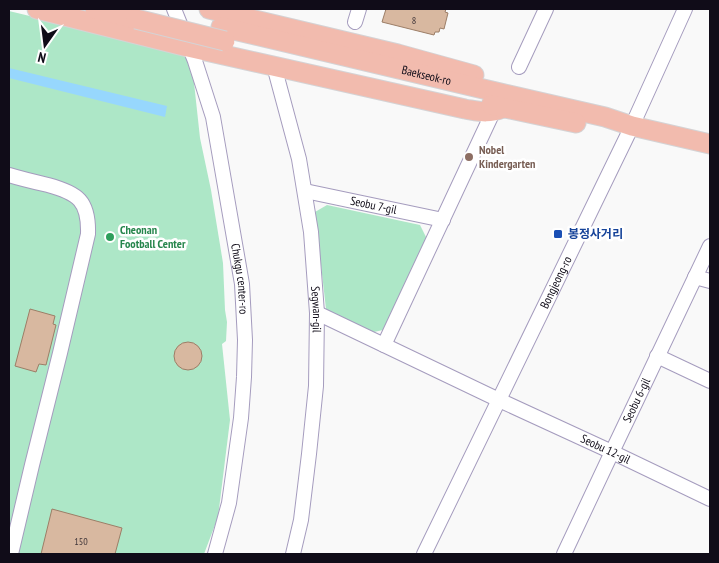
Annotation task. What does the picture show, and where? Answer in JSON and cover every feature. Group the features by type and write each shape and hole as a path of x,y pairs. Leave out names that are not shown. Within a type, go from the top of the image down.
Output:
{"main road":[{"path":"37,9 188,47 465,109 485,113 502,105 496,84 480,76 398,54 209,9"},
{"path":"95,9 140,14"},
{"name":"Baekseok-ro","path":"140,14 502,105 605,117 632,126 710,144"}],"street":[{"name":"Chukgu center-ro","path":"174,9 195,61 213,117 242,284 245,340 241,418 229,503 215,554"},
{"path":"519,67 546,9"},
{"name":"Bongjeong-ro","path":"424,554 632,126 685,9"},
{"name":"Segwan-gil","path":"274,66 299,159 311,232 317,313 316,386 302,520 293,554"},
{"path":"384,345 443,220 502,105"},
{"path":"9,176 64,190 75,195 82,203 87,214 88,226 88,234 60,353 10,554"},
{"name":"Seobu 7-gil","path":"304,191 443,220"},
{"name":"Seobu 6-gil","path":"564,554 710,246"},
{"path":"695,277 710,280"},
{"name":"Seobu 12-gil","path":"317,313 710,499"},
{"path":"657,356 710,382"}],"green space":[{"name":"Cheonan Football Center","path":"9,11 191,55 200,138 223,263 227,322 226,341 222,344 230,420 218,517 204,554 9,554"},
{"path":"327,205 420,225 427,239 383,330 374,332 329,313 326,309 315,212"}],"water":[{"path":"9,68 167,106 165,117 9,78"}],"building":[{"path":"386,9 446,9 445,12 448,13 444,29 440,28 439,32 435,32 434,35 382,22"},
{"path":"30,309 55,316 53,324 56,325 46,365 39,364 36,372 15,366"},
{"path":"188,342 198,346 202,356 198,366 188,370 178,366 174,356 178,346"},
{"path":"52,509 122,528 115,554 41,554"}],"place":[{"name":"Nobel Kindergarten","path":"469,157"},
{"name":"봉정사거리","path":"558,234"},
{"name":"Cheonan Football Center","path":"110,237"}]}
